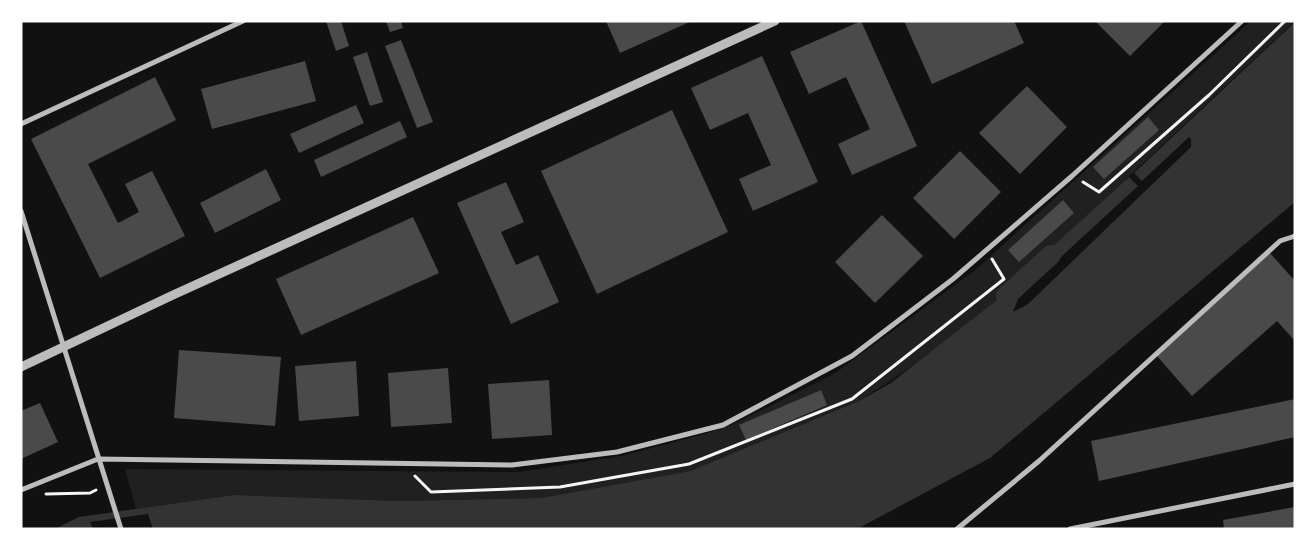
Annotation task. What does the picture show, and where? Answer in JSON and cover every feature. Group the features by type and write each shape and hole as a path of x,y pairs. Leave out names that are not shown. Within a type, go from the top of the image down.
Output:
{"street":[{"path":"21,124 243,21"},
{"path":"21,367 632,84 775,21"},
{"path":"21,490 98,460 512,465 617,452 723,425 852,356 952,279 1072,176 1242,21"},
{"path":"21,211 121,529"},
{"path":"957,529 1039,461 1280,241 1295,236"},
{"path":"1070,529 1295,484"}],"path":[{"path":"1072,176 1099,192 1209,95 1285,21"},
{"path":"42,494 90,493 106,486"}],"shaded area":[{"path":"1251,21 1295,21 998,299 922,360 859,401 690,471 541,498 399,501 234,495 136,509 125,469 519,472 621,456 705,434 736,423 834,374 974,271"},
{"path":"1295,22 1295,202 990,458 857,529 55,529 79,517 234,495 399,501 541,498 690,471 859,401 891,383 998,299 1023,274 1032,285 1018,299 1013,312 1028,304 1191,147 1191,139 1189,137 1142,181 1134,173"},
{"path":"1129,177 1138,186 1037,279 1028,269"}],"pier":[{"path":"148,514 153,529 93,529 90,522"}],"building":[{"path":"326,21 341,21 349,46 336,51"},
{"path":"386,21 401,21 403,28 390,32"},
{"path":"606,21 692,21 620,53"},
{"path":"861,21 917,146 852,175 838,144 870,129 846,77 809,94 790,52"},
{"path":"904,21 1014,21 1024,43 932,84"},
{"path":"1095,21 1165,21 1130,56"},
{"path":"401,40 433,122 417,128 385,46"},
{"path":"367,52 383,102 370,106 353,57"},
{"path":"762,56 818,182 753,211 739,179 771,165 748,113 710,130 691,88"},
{"path":"305,61 316,101 212,129 201,89"},
{"path":"155,77 176,120 88,164 118,223 139,212 125,184 152,171 185,236 100,278 31,139"},
{"path":"1027,86 1067,127 1020,174 979,133"},
{"path":"356,105 364,123 299,153 290,134"},
{"path":"672,110 728,232 597,294 541,171"},
{"path":"1148,117 1159,130 1104,179 1093,167"},
{"path":"400,121 407,137 321,177 314,160"},
{"path":"960,151 1001,192 954,239 913,198"},
{"path":"266,169 281,200 215,233 200,203"},
{"path":"506,182 524,222 501,232 516,265 538,255 559,302 511,324 457,203"},
{"path":"1063,200 1074,213 1019,262 1008,250"},
{"path":"882,215 923,256 875,303 835,262"},
{"path":"413,217 439,273 301,335 276,279"},
{"path":"1270,253 1295,281 1295,341 1277,321 1192,396 1156,355"},
{"path":"179,350 281,357 275,426 174,418"},
{"path":"356,361 359,416 299,421 295,366"},
{"path":"448,368 452,423 391,427 388,373"},
{"path":"549,380 552,435 492,439 488,384"},
{"path":"821,390 827,405 746,440 739,425"},
{"path":"1295,399 1295,437 1099,481 1091,441"},
{"path":"40,403 58,442 21,459 21,411"},
{"path":"1295,507 1295,529 1224,529 1223,520"}],"waterway":[{"path":"1006,296 1051,255"}]}
